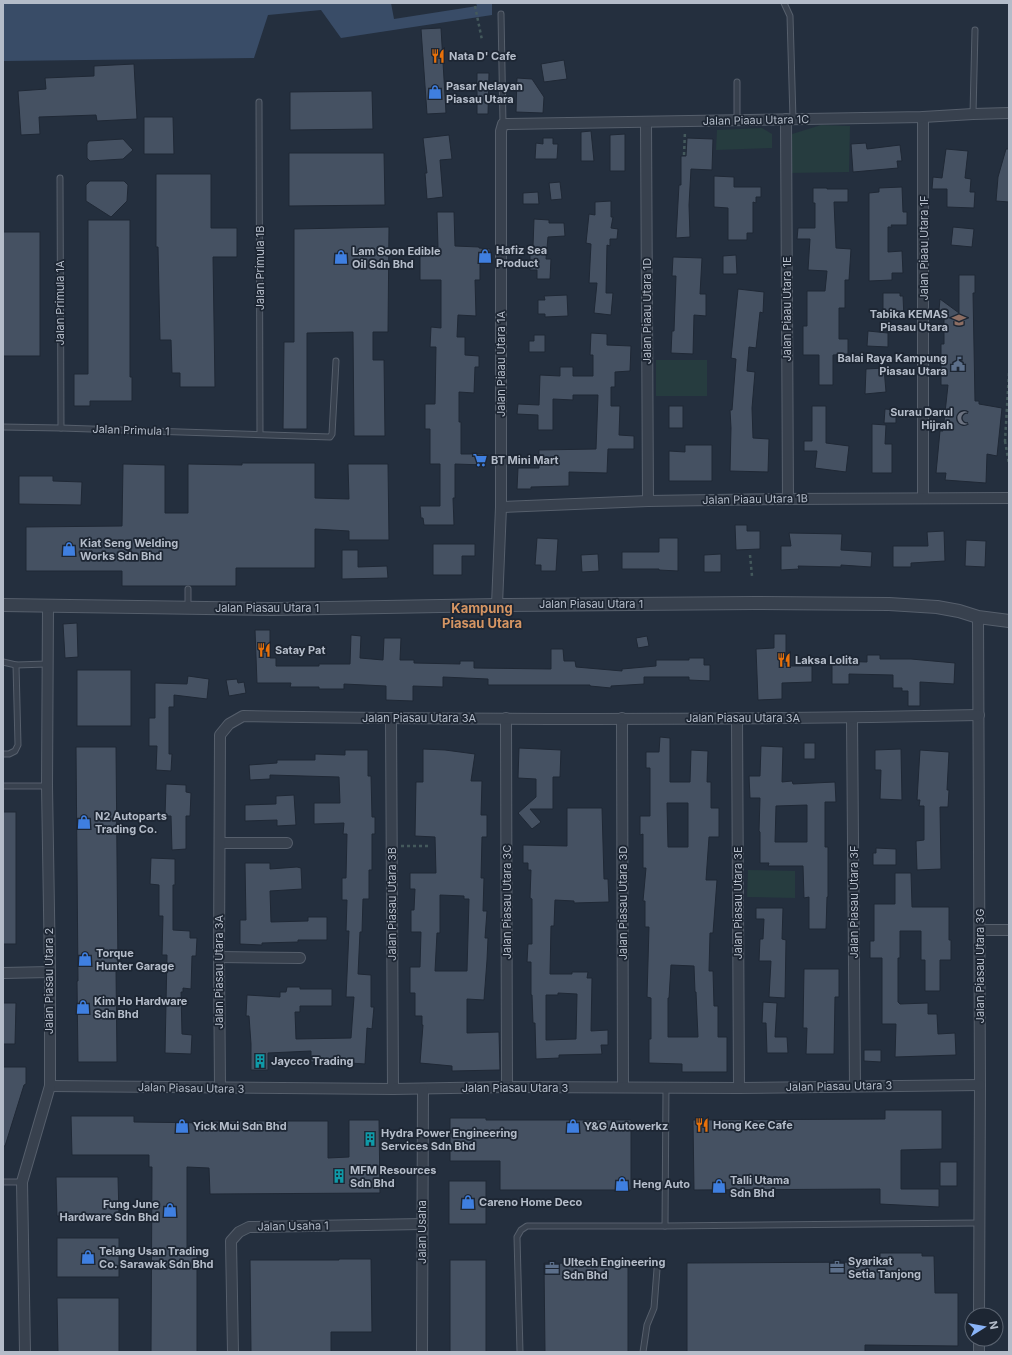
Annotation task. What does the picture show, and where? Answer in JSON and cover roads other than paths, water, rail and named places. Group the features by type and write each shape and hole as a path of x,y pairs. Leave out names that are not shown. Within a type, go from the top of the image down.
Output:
{"street":[{"name":"Jalan Piaau Utara 1C","path":"503,124 923,117 973,114 1009,114"},
{"name":"Jalan Piaau Utara 1F","path":"923,117 923,498"},
{"name":"Jalan Piaau Utara 1E","path":"788,499 789,119"},
{"name":"Jalan Piaau Utara 1D","path":"646,122 648,501"},
{"name":"Jalan Piaau Utara 1A","path":"497,605 501,507 501,146 503,124"},
{"name":"Jalan Piaau Utara 1B","path":"501,507 648,501 1009,498"},
{"name":"Jalan Piasau Utara 1","path":"3,605 273,608 753,603 888,604 937,607 959,611 978,617 1009,621"},
{"name":"Jalan Piasau Utara 2","path":"25,1352 22,1182 50,1086 50,972 46,786 48,606"},
{"name":"Jalan Piasau Utara 3G","path":"978,617 980,930 979,1307"},
{"name":"Jalan Piasau Utara 3A","path":"220,1088 220,735 229,724 243,716 391,718 852,718 979,715"},
{"name":"Jalan Piasau Utara 3B","path":"391,718 393,1089"},
{"name":"Jalan Piasau Utara 3C","path":"506,718 508,1087"},
{"name":"Jalan Piasau Utara 3D","path":"622,718 623,1087"},
{"name":"Jalan Piasau Utara 3E","path":"737,718 739,1088"},
{"name":"Jalan Piasau Utara 3F","path":"852,718 855,1086"},
{"path":"220,843 287,843"},
{"path":"980,930 1009,930"},
{"path":"219,957 300,958"},
{"path":"3,973 50,972"},
{"name":"Jalan Piasau Utara 3","path":"50,1086 423,1089 508,1087 739,1088 980,1085"},
{"name":"Jalan Usaha","path":"422,1352 423,1089"},
{"name":"Jalan Usaha 1","path":"233,1352 231,1241 239,1232 249,1227 422,1224"}],"lane":[{"path":"784,3 790,16 789,119"},
{"path":"501,14 503,124"},
{"path":"973,114 975,30"},
{"path":"737,82 737,120"},
{"name":"Jalan Primula 1B","path":"259,102 260,434"},
{"name":"Jalan Primula 1A","path":"60,178 61,428"},
{"name":"Jalan Primula 1","path":"3,427 330,437 332,434 336,361"},
{"path":"188,589 188,608"},
{"path":"3,662 16,665 48,664"},
{"path":"3,754 9,754 15,751 18,745 16,665"},
{"path":"3,786 46,786"},
{"path":"665,1226 666,1087"},
{"path":"3,1182 22,1182"},
{"path":"520,1352 517,1236 521,1230 527,1226 979,1223"},
{"path":"643,1352 647,1325 654,1308 657,1269"}],"water":[{"path":"3,3 492,3 492,15 341,38 321,10 268,15 254,58 3,61"}],"place":[{"name":"Nata D' Cafe","path":"438,56"},
{"name":"Pasar Nelayan Piasau Utara","path":"435,92"},
{"name":"Hafiz Sea Product","path":"485,256"},
{"name":"Lam Soon Edible Oil Sdn Bhd","path":"341,257"},
{"name":"Tabika KEMAS Piasau Utara","path":"959,320"},
{"name":"Balai Raya Kampung Piasau Utara","path":"958,364"},
{"name":"Surau Darul Hijrah","path":"964,418"},
{"name":"BT Mini Mart","path":"480,460"},
{"name":"Kiat Seng Welding Works Sdn Bhd","path":"69,549"},
{"name":"Satay Pat","path":"264,650"},
{"name":"Laksa Lolita","path":"784,660"},
{"name":"N2 Autoparts Trading Co.","path":"84,822"},
{"name":"Torque Hunter Garage","path":"85,959"},
{"name":"Kim Ho Hardware Sdn Bhd","path":"83,1007"},
{"name":"Jaycco Trading","path":"260,1061"},
{"name":"Hong Kee Cafe","path":"702,1125"},
{"name":"Yick Mui Sdn Bhd","path":"182,1126"},
{"name":"Y&G Autowerkz","path":"573,1126"},
{"name":"Hydra Power Engineering Services Sdn Bhd","path":"370,1139"},
{"name":"MFM Resources Sdn Bhd","path":"339,1176"},
{"name":"Heng Auto","path":"622,1184"},
{"name":"Talli Utama Sdn Bhd","path":"719,1186"},
{"name":"Careno Home Deco","path":"468,1202"},
{"name":"Fung June Hardware Sdn Bhd","path":"170,1210"},
{"name":"Telang Usan Trading Co. Sarawak Sdn Bhd","path":"88,1257"},
{"name":"Syarikat Setia Tanjong","path":"837,1267"},
{"name":"Ultech Engineering Sdn Bhd","path":"552,1268"}],"district":[{"name":"Kampung Piasau Utara","path":"482,616"}]}
